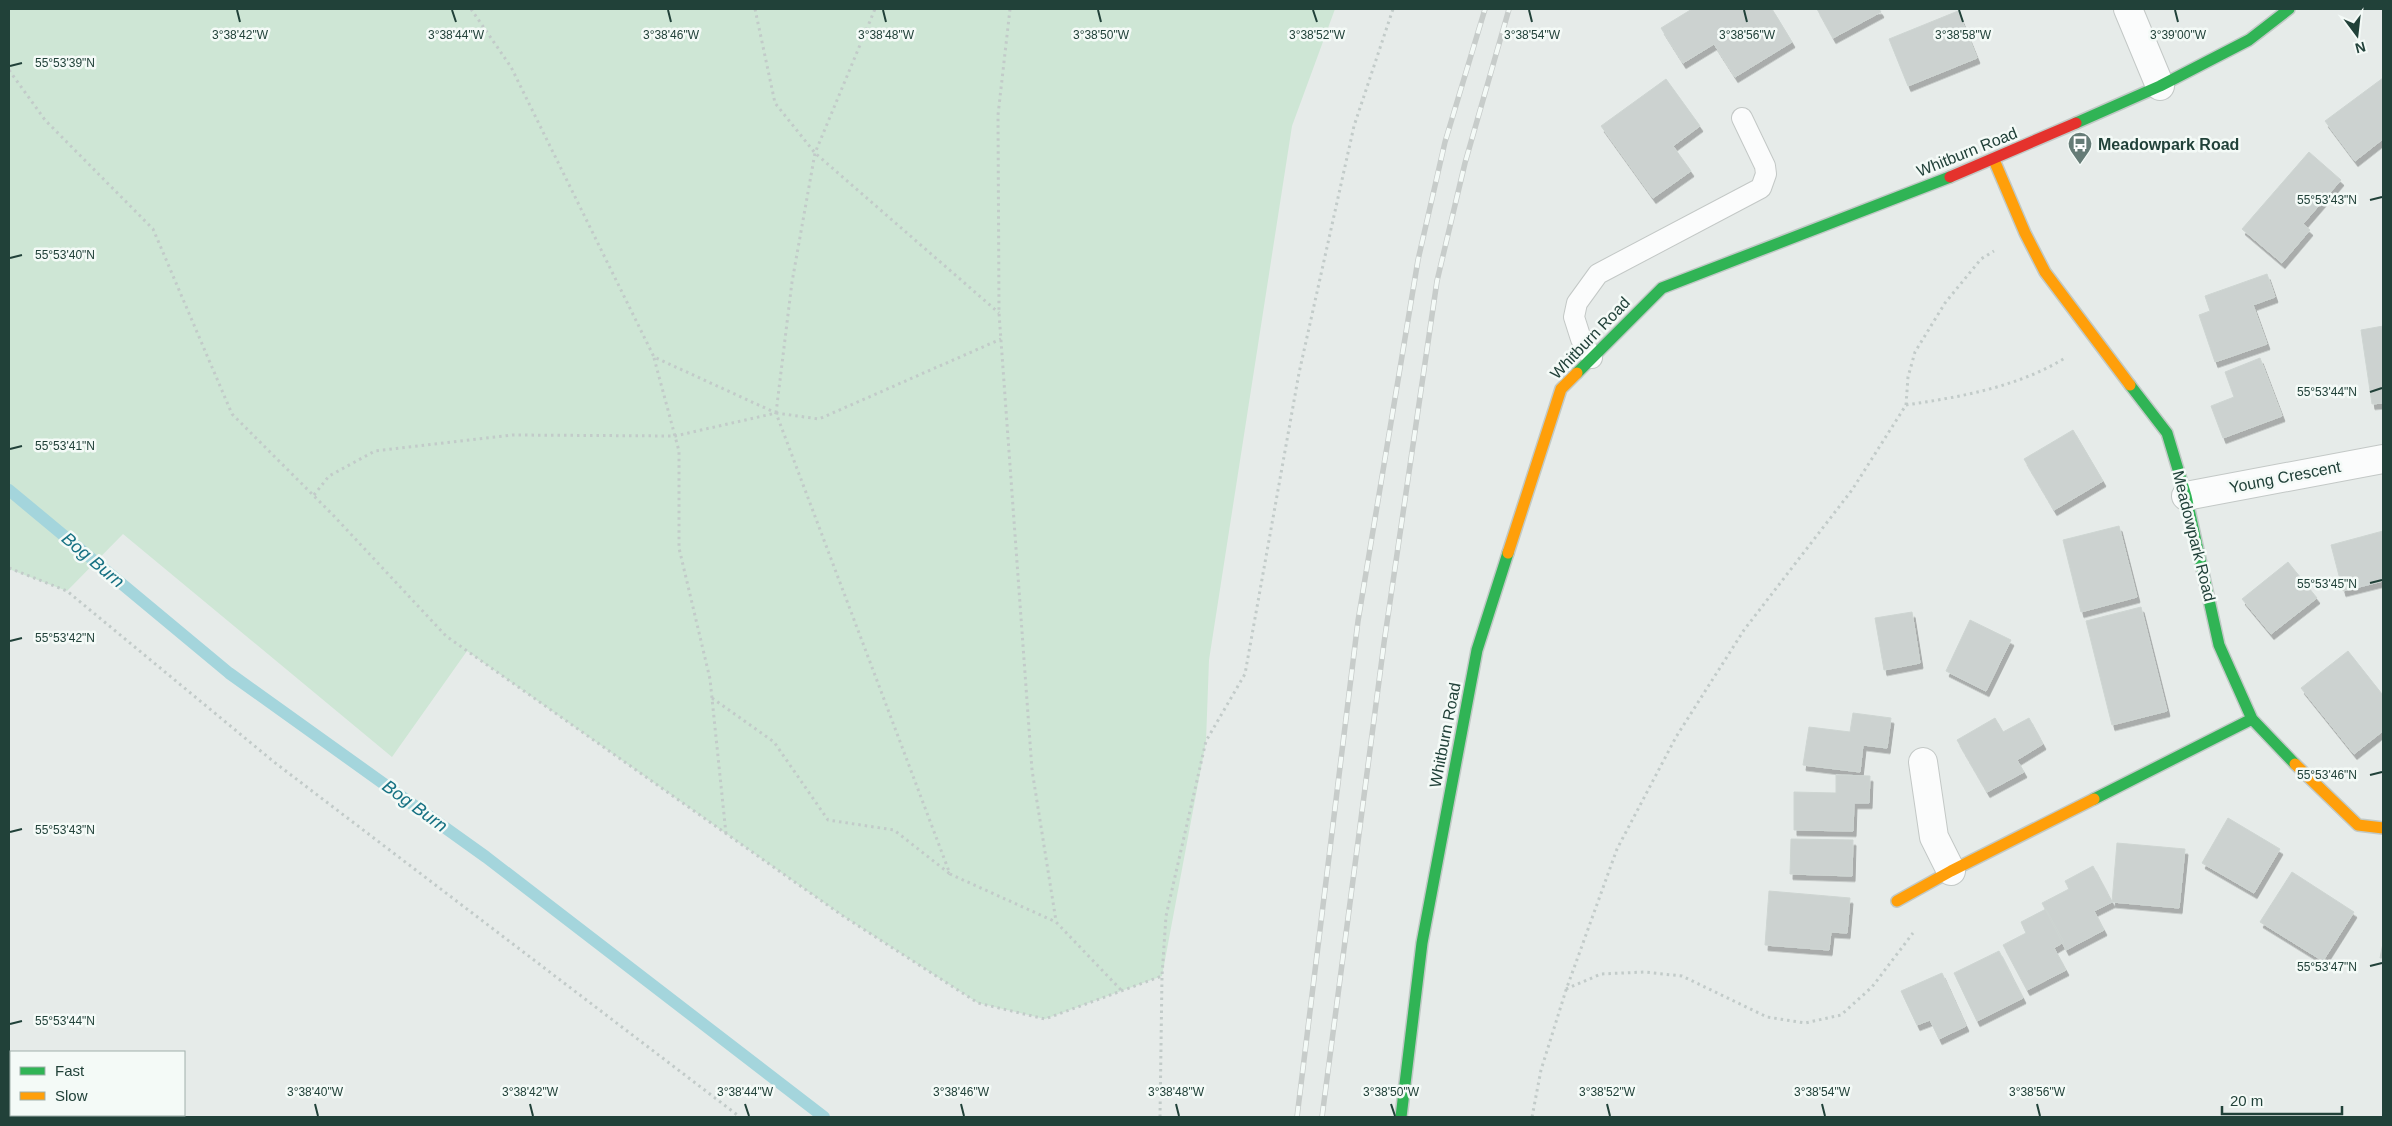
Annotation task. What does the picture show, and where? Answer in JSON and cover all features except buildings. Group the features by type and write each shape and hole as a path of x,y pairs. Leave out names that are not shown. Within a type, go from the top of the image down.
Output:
{"main road":[{"name":"Whitburn Road","path":"1401,1117 1422,942 1477,650 1561,390 1662,288 1994,160 2160,86 2249,40 2289,9"},
{"name":"Meadowpark Road","path":"1994,160 2025,233 2045,272 2166,433 2186,496 2220,645 2252,719 2321,791 2358,826 2383,828"},
{"path":"1897,901 1951,871 2252,719"}],"street":[{"path":"2128,9 2160,86"},
{"name":"Young Crescent","path":"2186,496 2383,458"},
{"path":"1922,762 1934,837 1951,871"}],"lane":[{"path":"1592,358 1581,339 1574,317 1580,297 1598,274 1761,188 1766,174 1765,166 1742,118"}],"path":[{"path":"471,9 510,68 654,357 679,451 679,548 710,679 726,834"},
{"path":"754,9 775,104 816,153 999,313"},
{"path":"875,9 816,153 792,282 776,414 950,874"},
{"path":"1010,9 998,115 999,313 1032,770 1056,922"},
{"path":"1160,1117 1162,976 1166,916 1206,741 1245,674 1299,373 1354,126 1393,9"},
{"path":"9,70 45,120 153,229 232,414 314,495 446,636 843,916 978,1004 1045,1019 1162,976"},
{"path":"1532,1117 1541,1070 1566,990 1617,849 1676,736 1744,630 1852,490 1906,405 1908,377 1915,352 1945,303 1981,259 2025,233"},
{"path":"314,495 329,476 375,452 513,435 675,436 776,414 819,418 1001,339"},
{"path":"1906,405 1956,398 2002,386 2056,364 2095,339"},
{"path":"654,357 776,414"},
{"path":"9,568 67,591 274,762 740,1117"},
{"path":"712,698 774,742 828,820 894,830 950,874 1056,922 1122,990"},
{"path":"1566,990 1601,974 1644,972 1682,976 1767,1017 1805,1023 1840,1015 1872,987 1914,931 1897,901"}],"green space":[{"path":"9,9 1335,9 1292,126 1209,660 1206,741 1162,976 1045,1019 978,1003 843,916 467,651 392,757 123,534 67,591 9,569"}],"waterway":[{"name":"Bog Burn","path":"9,490 229,673 486,857 824,1117"}],"railway":[{"path":"1297,1117 1358,621 1418,260 1445,142 1485,9"},
{"path":"1322,1117 1384,643 1437,281 1465,163 1509,9"}],"traffic: fast":[{"path":"2076,123 2160,86 2249,40 2289,9"},
{"path":"1577,373 1662,288 1950,177"},
{"path":"2130,385 2167,433 2186,496 2219,645 2252,719 2295,764"},
{"path":"1401,1117 1422,943 1477,650 1508,553"},
{"path":"2094,799 2252,719"}],"traffic: slow":[{"path":"1994,160 2025,233 2045,272 2130,385"},
{"path":"1508,553 1561,389 1577,373"},
{"path":"2295,764 2358,825 2383,828"},
{"path":"1897,901 1951,871 2094,799"}],"traffic: jam":[{"path":"1950,177 2076,123"}],"place":[{"name":"Meadowpark Road","path":"2080,165"}]}
